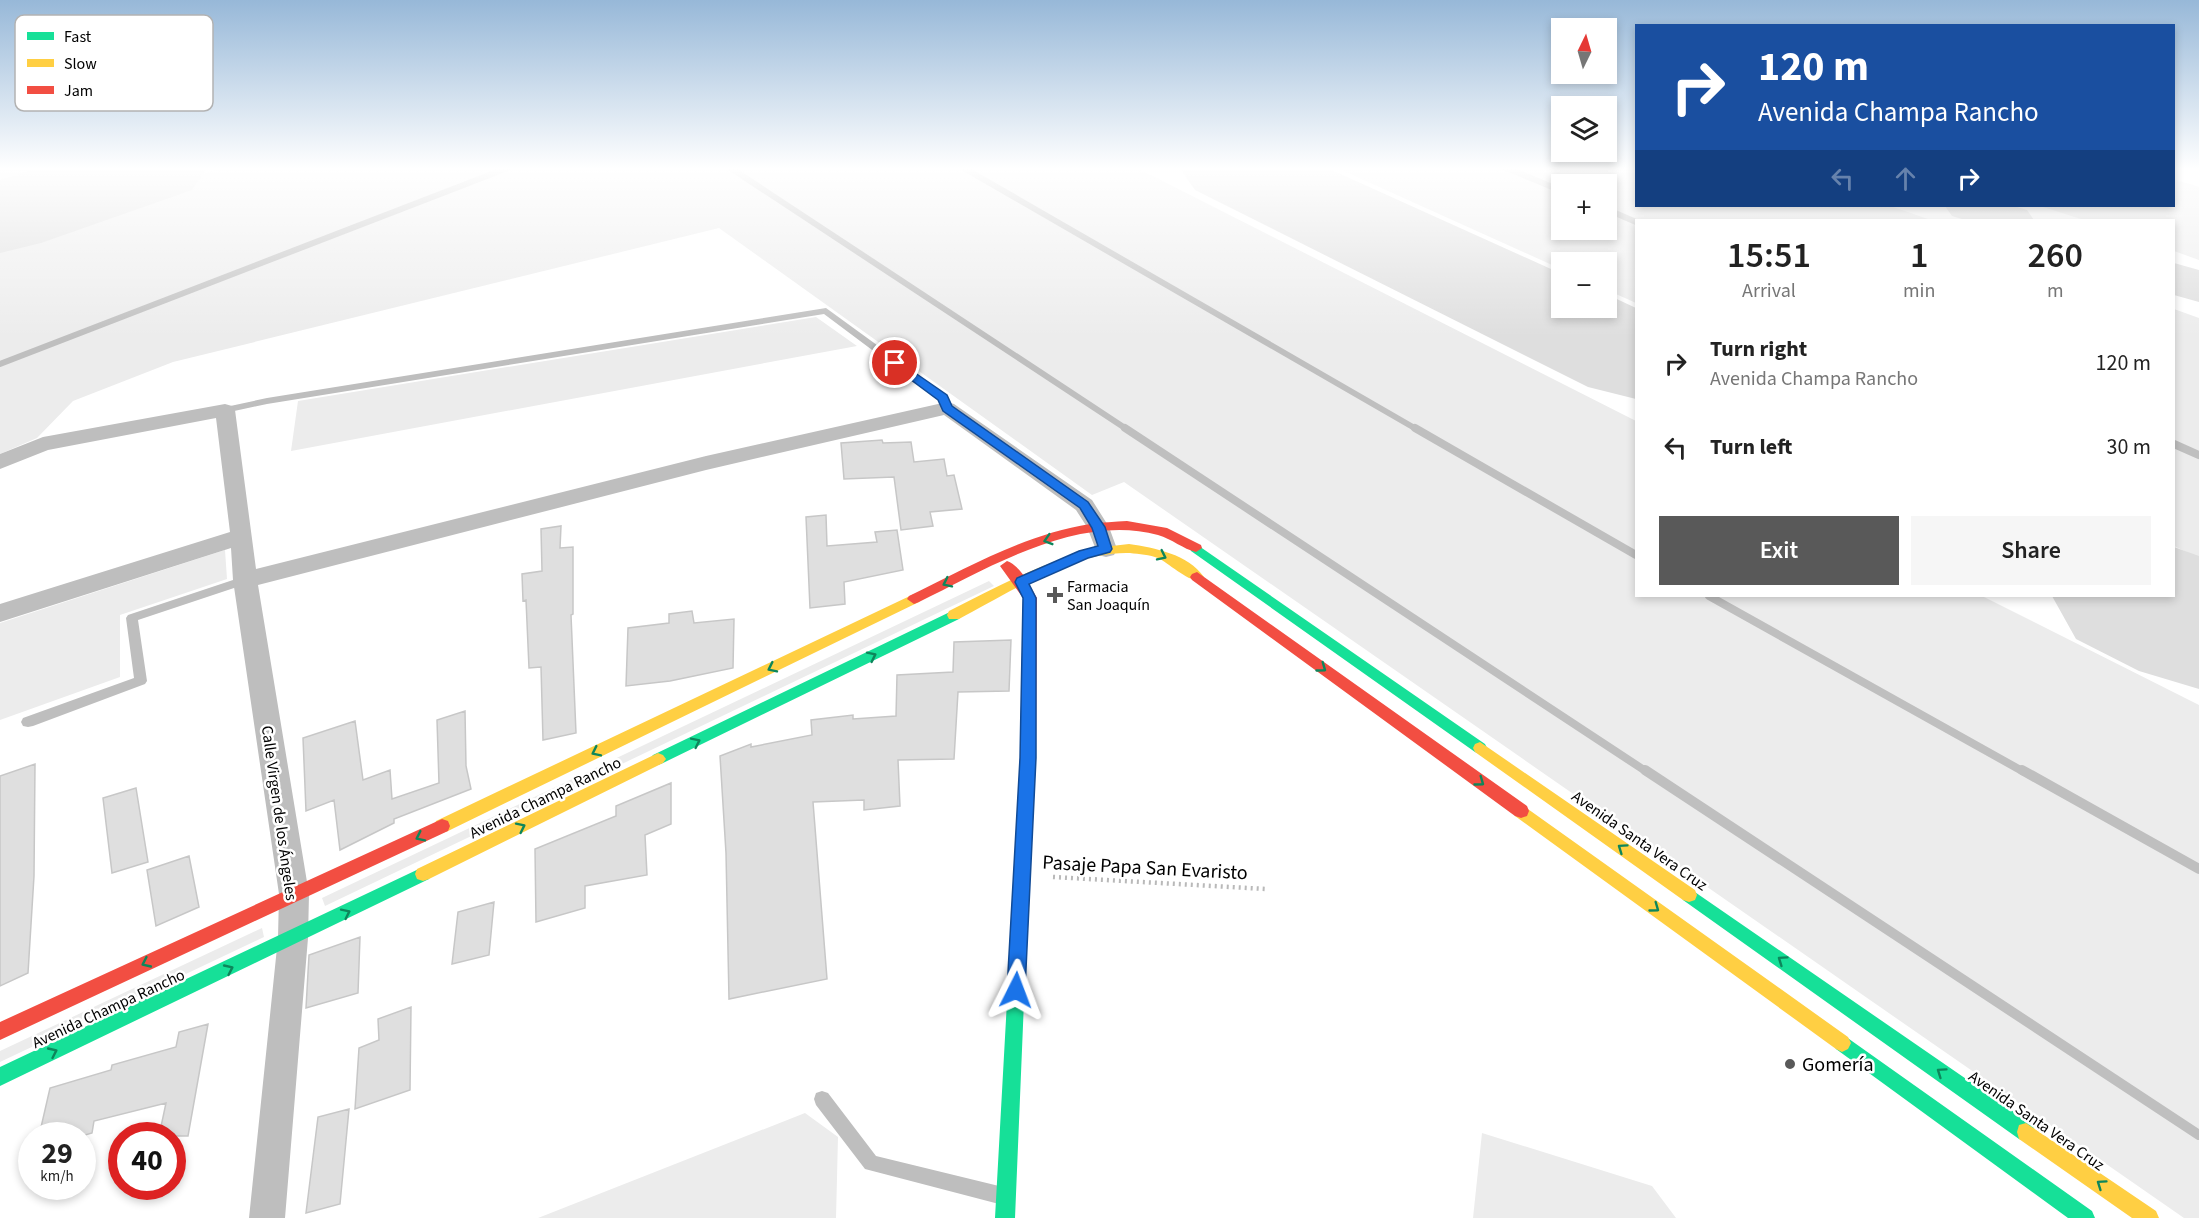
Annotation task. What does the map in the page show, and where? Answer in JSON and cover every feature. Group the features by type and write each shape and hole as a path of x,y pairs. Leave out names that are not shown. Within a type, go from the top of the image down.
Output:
{"main road":[{"name":"Avenida Santa Vera Cruz","path":"1098,527 1124,524 1158,530 1185,540 2149,1218"},
{"name":"Avenida Champa Rancho","path":"0,1031 424,835 1000,558 1038,543 1098,527"},
{"path":"1106,549 1131,547 1155,552 1173,561 2085,1218"},
{"name":"Avenida Champa Rancho","path":"0,1077 293,938 1021,582 1084,555 1106,549"},
{"path":"1000,558 1021,582 1030,598 1028,758 1005,1218"}],"street":[{"path":"245,580 706,463 947,408 1084,505 1098,527 1106,549"},
{"path":"0,462 43,444 225,410"},
{"name":"Calle Virgen de los Ángeles","path":"225,410 242,536 245,580 294,894 293,938 267,1218"},
{"path":"0,613 242,536"}],"lane":[{"path":"225,410 267,401 826,311 943,398 947,408"},
{"path":"28,722 141,681 132,618 245,580"},
{"path":"822,1099 871,1163 1006,1196"}],"path":[{"name":"Pasaje Papa San Evaristo","path":"1022,875 1266,889"}],"shaded area":[{"path":"56,224 1247,224 1635,420 1635,597 1984,597 2199,705 2199,1218 2184,1218 1124,482 1092,495 719,228 173,362 73,401 37,438 0,454 0,243"},
{"path":"1461,224 1551,224 1551,240 1617,240 1617,224 1635,224 1635,303 1617,294 1617,252 1551,252 1551,264"},
{"path":"2175,224 2199,224 2199,260 2175,251"},
{"path":"2175,309 2199,318 2199,558 2175,546"},
{"path":"816,317 857,346 291,451 298,401"},
{"path":"225,550 227,579 120,615 120,677 0,720 0,623"},
{"path":"989,581 994,586 325,906 322,898"},
{"path":"262,928 264,937 0,1062 0,1051"},
{"path":"805,1113 838,1137 836,1218 538,1218"},
{"path":"1482,1133 1652,1186 1676,1218 1473,1218"}],"building":[{"path":"882,440 883,443 911,442 914,462 944,459 947,476 954,475 962,509 930,512 933,526 901,530 894,477 844,479 841,443"},
{"path":"826,515 827,546 877,542 875,532 897,530 903,570 844,582 845,604 810,608 806,517"},
{"path":"561,526 560,548 573,547 573,614 571,615 576,733 543,740 541,667 529,668 526,600 523,601 522,574 542,571 541,529"},
{"path":"692,611 694,623 734,619 733,668 670,681 626,686 628,628 669,623 669,614"},
{"path":"1011,640 1009,691 958,692 954,759 898,760 900,806 864,810 864,800 813,802 827,979 729,999 726,853 720,756 751,744 751,747 812,735 811,720 853,715 853,719 896,716 897,675 953,672 954,642"},
{"path":"465,711 466,766 471,789 394,819 394,823 340,850 334,800 306,811 303,738 355,721 363,780 390,770 392,799 439,783 437,720"},
{"path":"35,764 34,876 28,973 0,986 0,776"},
{"path":"671,783 671,824 645,835 647,875 585,886 585,908 536,922 535,849 616,816 616,806"},
{"path":"136,788 148,862 112,873 103,798"},
{"path":"189,856 199,907 156,926 147,870"},
{"path":"494,902 489,955 452,964 458,912"},
{"path":"360,937 358,993 306,1008 309,955"},
{"path":"411,1007 410,1090 355,1109 359,1048 379,1040 378,1019"},
{"path":"208,1024 188,1136 186,1136 186,1122 162,1122 166,1103 94,1122 42,1122 50,1088 111,1070 112,1065 176,1047 179,1032"},
{"path":"349,1109 340,1204 306,1213 318,1117"}],"waterway":[{"path":"0,364 363,224"},
{"path":"815,224 1128,430"},
{"path":"1061,224 1418,430"},
{"path":"1125,428 1647,772"},
{"path":"1415,428 1635,554"},
{"path":"2175,444 2199,455"},
{"path":"1711,597 2024,772"},
{"path":"1645,770 2199,1135"},
{"path":"2022,770 2199,869"}],"taxiway":[{"path":"2175,278 2199,287"}],"runway":[{"path":"1354,224 1635,358"},
{"path":"2137,597 2199,626"}],"traffic: fast":[{"path":"1196,548 1480,748"},
{"path":"658,759 954,615"},
{"path":"0,1077 423,874"},
{"path":"1689,895 2026,1132"},
{"path":"1005,1218 1019,929"},
{"path":"1842,1043 2085,1218"}],"traffic: slow":[{"path":"954,615 1051,567 1104,551 1129,549 1153,552 1171,559 1197,577"},
{"path":"442,826 914,599"},
{"path":"1480,748 1689,895"},
{"path":"423,874 658,759"},
{"path":"1521,811 1842,1043"},
{"path":"2026,1132 2149,1218"}],"traffic: jam":[{"path":"914,599 1016,551 1053,537 1090,528 1127,525 1163,531 1196,548"},
{"path":"1007,566 1021,582 1030,598 1028,758 1019,929"},
{"path":"1197,577 1521,811"},
{"path":"0,1031 442,826"}],"place":[{"name":"Farmacia San Joaquín","path":"1055,595"},
{"name":"Gomería","path":"1790,1064"}],"route":[{"path":"895,363 943,398 947,408 1084,505 1098,527 1106,549 1084,555 1021,582 1030,598 1028,758 1016,990"}]}
